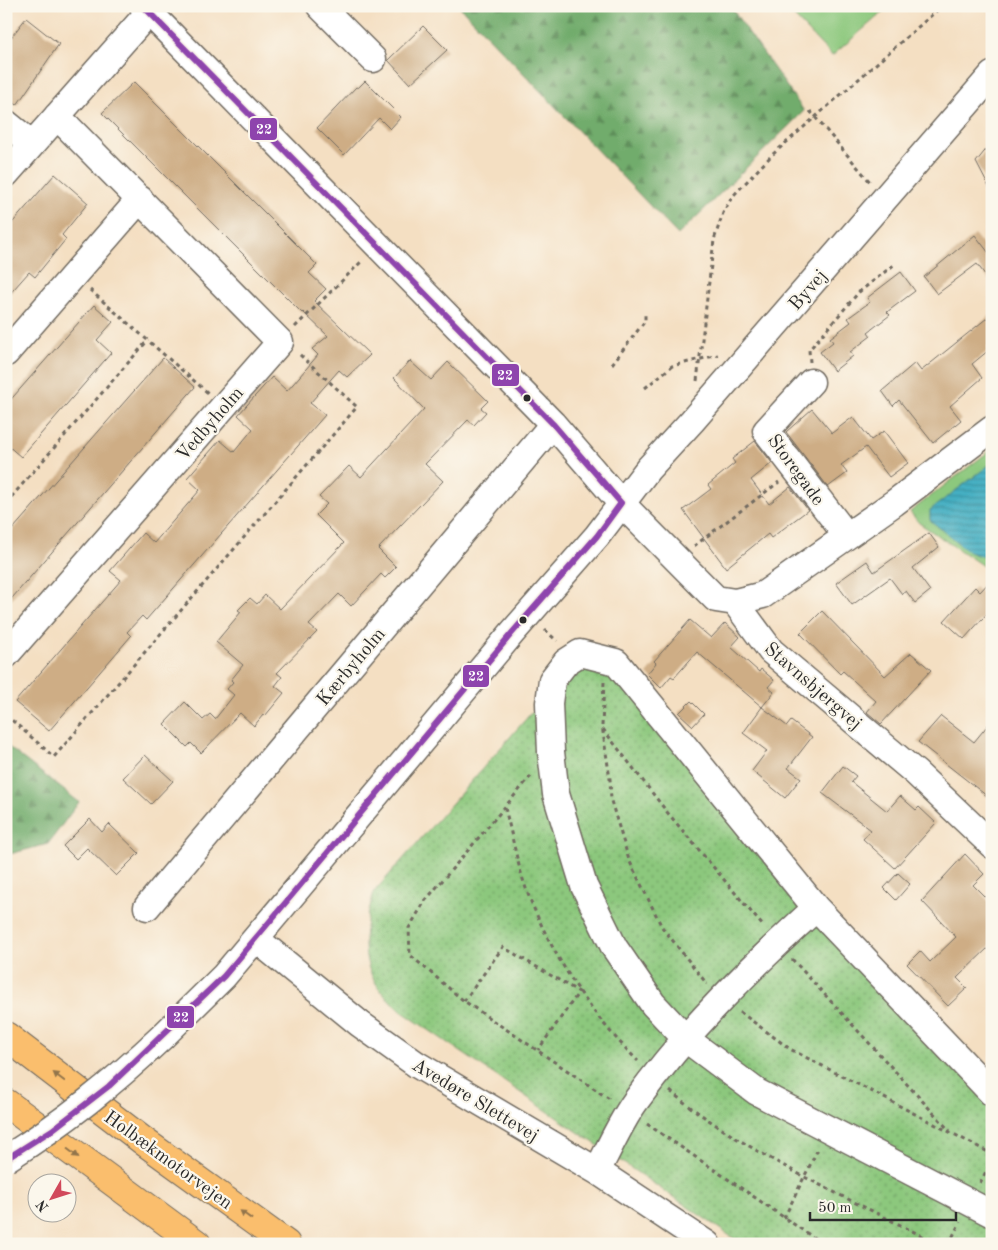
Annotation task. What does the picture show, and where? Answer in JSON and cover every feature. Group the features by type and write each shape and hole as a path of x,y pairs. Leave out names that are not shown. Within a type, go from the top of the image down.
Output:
{"highway":[{"name":"Holbækmotorvejen","path":"6,1036 146,1143 286,1244"},
{"path":"6,1103 197,1244"}],"street":[{"path":"320,6 373,59"},
{"path":"6,174 146,9 553,424 621,503 716,599 735,602 763,595 847,536 992,429"},
{"name":"Byvej","path":"6,1158 52,1130 110,1086 224,976 597,536 648,469 692,421 992,75"},
{"path":"57,116 280,342"},
{"path":"6,123 32,144"},
{"path":"6,353 140,199"},
{"name":"Vedbyholm","path":"6,655 280,342"},
{"name":"Storegade","path":"811,382 766,431 847,536"},
{"name":"Kærbyholm","path":"147,907 553,424"},
{"name":"Stavnsbjergvej","path":"735,602 771,651 916,773 990,841"},
{"path":"992,1093 816,908 616,662 580,653 566,662 552,680 549,703 550,752 556,794 584,886 614,947 653,1004 686,1039 756,1092 992,1214"},
{"path":"597,1171 629,1112 686,1039 723,998 816,908"},
{"name":"Avedøre Slettevej","path":"256,939 360,1024 416,1064 597,1171 707,1244"}],"path":[{"path":"696,386 708,270 714,240 723,213 732,197 745,181 815,116 942,6"},
{"path":"810,111 885,198"},
{"path":"6,715 54,757 357,407 292,348 280,342 378,245"},
{"path":"811,382 809,350 859,292 895,264"},
{"path":"73,276 224,406"},
{"path":"612,364 645,321 645,315"},
{"path":"6,503 148,340"},
{"path":"645,388 672,366 719,355 725,348"},
{"path":"676,560 796,470"},
{"path":"529,614 573,657"},
{"path":"605,660 602,704 604,742 613,813 628,860 662,927 708,986 761,1030 790,1049 992,1154"},
{"path":"550,752 425,901 409,928 410,955 464,1001 823,1244"},
{"path":"464,1001 503,947 579,992 538,1050"},
{"path":"784,1218 828,1130"}],"green space":[{"path":"459,6 730,6 804,111 678,235"},
{"path":"784,6 890,6 832,56"},
{"path":"992,449 992,572 919,523 910,512"},
{"path":"576,662 608,666 992,1105 992,1244 742,1244 401,1011 379,989 371,974 365,951 366,927 374,892"},
{"path":"6,745 79,802 48,844 6,855"}],"water":[{"path":"992,463 992,560 969,552 930,520 930,510"}],"building":[{"path":"26,18 59,44 17,105 6,97 6,44"},
{"path":"423,26 447,50 410,84 388,60"},
{"path":"365,81 401,117 390,129 379,118 344,155 317,128 356,87 358,88"},
{"path":"134,82 317,265 309,273 326,289 314,301 370,355 347,377 339,370 310,403 325,415 146,620 142,616 127,632 131,636 49,731 15,702 121,580 110,571 143,533 154,543 200,490 187,478 220,440 234,452 253,429 238,415 272,377 287,391 318,355 312,349 328,336 302,313 102,113"},
{"path":"992,142 992,193 976,162"},
{"path":"55,174 88,203 62,235 66,239 35,277 29,272 6,298 6,230"},
{"path":"975,235 992,257 992,284 977,264 937,294 924,277"},
{"path":"901,272 915,291 887,312 890,315 868,332 871,336 850,352 853,356 834,371 820,352 833,342 830,338 851,322 848,318 870,302 867,298"},
{"path":"94,305 113,322 97,340 111,353 21,457 6,444 6,405"},
{"path":"992,314 992,344 987,348 989,350 972,364 982,378 950,406 961,420 933,443 899,400 893,406 882,391 915,363 921,371"},
{"path":"163,358 195,387 6,605 6,537"},
{"path":"410,361 431,380 448,362 488,401 481,408 486,412 474,425 468,420 425,464 443,481 378,549 396,567 385,578 381,574 351,606 339,594 309,625 317,632 277,673 282,677 275,686 284,693 265,716 263,715 254,726 240,713 201,753 191,743 187,747 164,724 185,702 203,720 210,714 215,719 234,695 227,689 233,682 231,680 243,665 216,642 241,612 238,610 250,598 257,604 265,595 280,609 344,543 316,515 327,504 319,497 349,466 361,477 424,409 394,378"},
{"path":"812,409 832,433 853,417 871,440 884,431 908,463 889,477 866,447 841,465 847,473 828,487 786,432"},
{"path":"755,441 772,463 751,480 769,504 790,487 808,510 771,538 768,534 726,568 683,510 711,489 708,485 735,463 732,459"},
{"path":"929,533 939,547 913,568 930,591 915,603 906,591 902,594 890,578 852,605 836,583 867,561 874,572"},
{"path":"992,579 992,608 964,639 944,621 975,587 980,592"},
{"path":"822,611 885,676 911,653 931,670 881,724 867,712 876,701 843,671 840,674 800,633"},
{"path":"690,620 711,638 725,623 740,637 731,647 759,672 761,669 774,680 768,687 774,692 762,707 697,652 674,678 671,676 661,688 647,674 656,663 654,661"},
{"path":"691,701 704,714 693,726 679,713"},
{"path":"762,707 787,726 791,721 812,737 788,768 801,778 785,798 752,771 767,751 743,733"},
{"path":"941,716 974,742 992,720 992,800 918,742"},
{"path":"145,755 173,781 151,804 123,778"},
{"path":"843,766 856,776 851,782 887,811 900,796 916,810 919,807 936,823 895,868 863,839 871,830 822,793"},
{"path":"90,819 102,832 109,824 139,853 116,876 87,848 76,859 63,846"},
{"path":"965,854 984,874 973,885 992,904 992,944 957,978 967,988 948,1006 907,964 920,951 930,962 956,937 922,901"},
{"path":"898,873 910,884 896,900 884,888"}],"transit line":[{"name":"22","path":"143,6 553,424 621,503"},
{"name":"22","path":"6,1159 52,1130 109,1086 224,976 512,633 597,536 621,503"}]}
